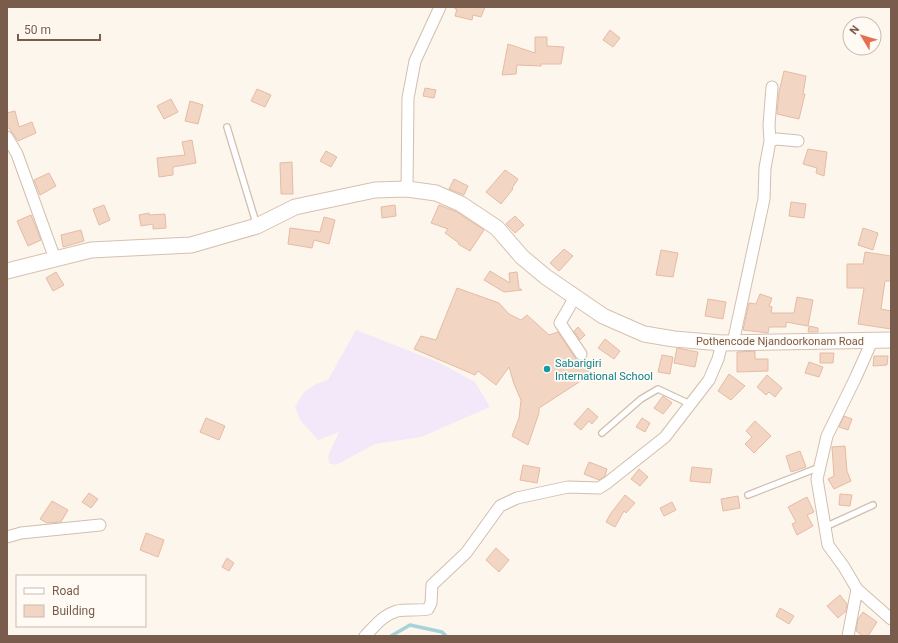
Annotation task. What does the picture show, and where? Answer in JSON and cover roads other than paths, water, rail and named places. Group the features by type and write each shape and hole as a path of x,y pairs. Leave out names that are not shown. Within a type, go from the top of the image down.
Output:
{"main road":[{"name":"Pothencode Njandoorkonam Road","path":"7,270 91,250 191,245 257,226 295,207 375,190 407,189 436,193 467,208 497,228 522,257 546,277 603,316 644,334 674,339 728,343 891,340"}],"street":[{"path":"407,189 408,98 415,61 440,7"},
{"path":"365,636 383,617 398,611 420,611 428,609 431,603 432,584 466,553 500,506 517,498 561,488 599,488 665,437 709,380 718,359 728,343 764,199 765,168 770,141 768,125 772,87"},
{"path":"7,137 17,154 55,259"},
{"path":"770,141 777,139 798,141"},
{"path":"575,297 560,323 581,354"},
{"path":"872,341 827,436 818,479 828,545 844,567 857,589 891,619"},
{"path":"7,537 21,533 100,525"},
{"path":"848,636 857,589"}],"lane":[{"path":"227,127 257,226"},
{"path":"602,433 641,399 658,390 690,404"},
{"path":"748,495 820,466"},
{"path":"825,527 873,505"}],"waterway":[{"path":"391,636 410,625 442,632 446,636"}],"place":[{"name":"Sabarigiri International School","path":"547,369"}]}
